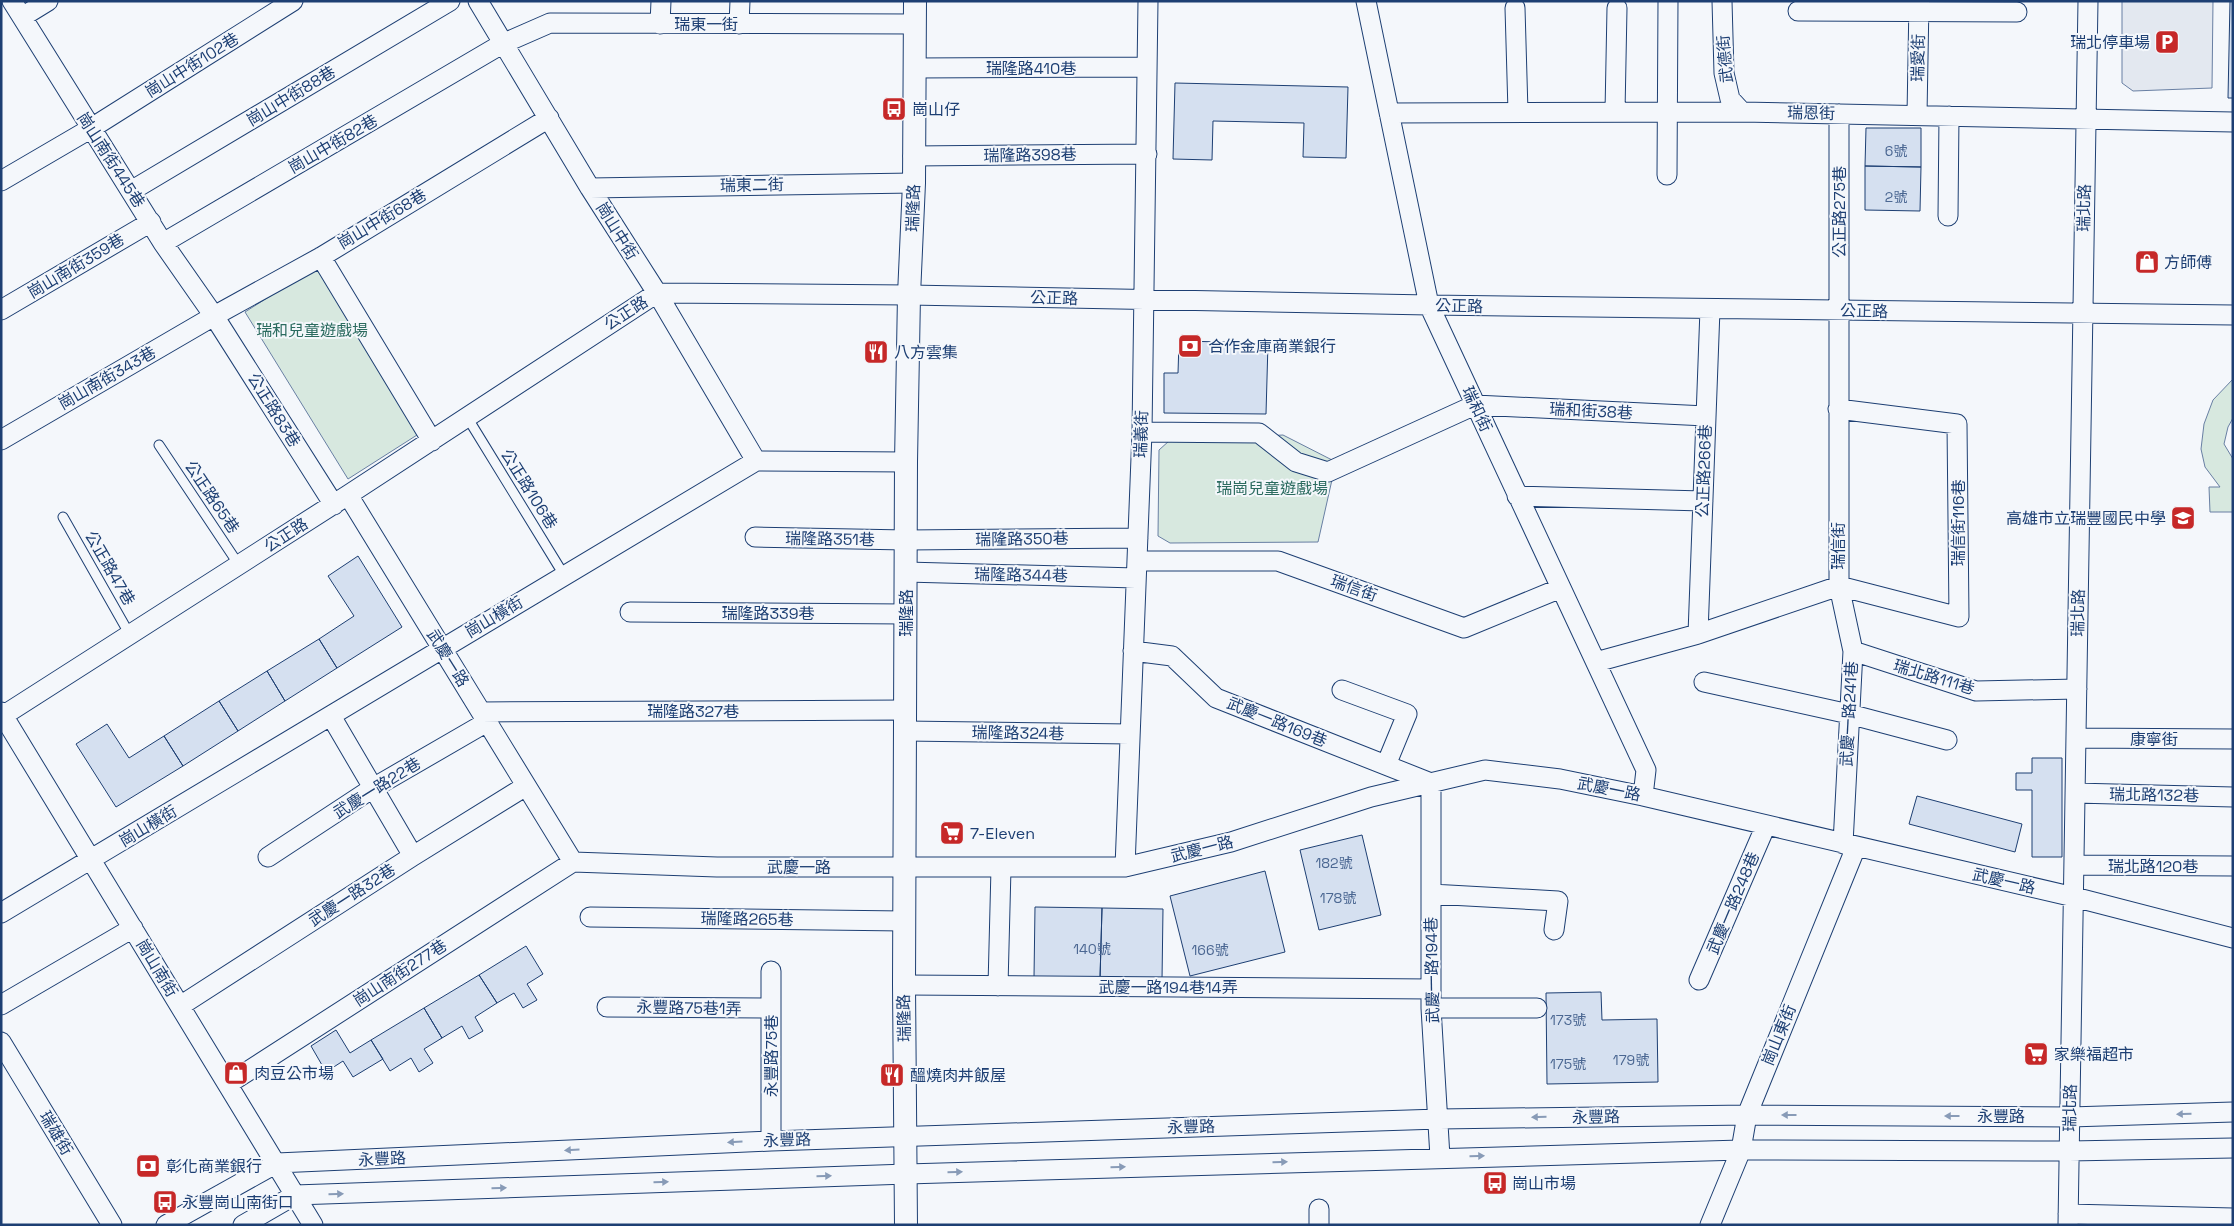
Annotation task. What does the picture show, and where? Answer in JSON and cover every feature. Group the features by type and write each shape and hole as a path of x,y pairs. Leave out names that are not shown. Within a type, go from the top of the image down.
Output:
{"street":[{"path":"17,9 48,1"},
{"name":"崗山中街102巷","path":"1,181 90,129 293,1"},
{"name":"崗山中街88巷","path":"131,191 450,1"},
{"name":"崗山中街","path":"478,1 502,44 549,118 590,188 657,293 756,461"},
{"path":"660,24 661,1"},
{"path":"739,24 740,1"},
{"name":"瑞隆路","path":"906,1225 904,868 906,462 909,295 914,183 915,1"},
{"name":"瑞義街","path":"1125,867 1142,432 1148,1"},
{"name":"瑞和街","path":"1366,1 1429,305 1646,770 1643,796"},
{"path":"1667,176 1668,1"},
{"name":"武德街","path":"1722,1 1724,73 1730,99 1742,112"},
{"name":"瑞北路","path":"2068,1219 2088,1"},
{"path":"1798,11 1919,6 2017,12"},
{"name":"瑞愛街","path":"1917,116 1919,6"},
{"path":"1515,8 1518,112"},
{"path":"1615,112 1617,8"},
{"name":"崗山南街445巷","path":"17,9 90,129 163,243 214,316"},
{"name":"瑞東一街","path":"502,44 550,23 915,24"},
{"name":"崗山中街82巷","path":"163,243 502,44"},
{"name":"瑞隆路410巷","path":"914,68 1147,67"},
{"name":"瑞恩街","path":"1389,112 1742,112 2233,122"},
{"name":"公正路275巷","path":"1838,310 1839,114"},
{"path":"1948,216 1949,116"},
{"name":"崗山中街68巷","path":"214,316 321,257 549,118"},
{"name":"瑞隆路398巷","path":"913,156 1147,154"},
{"name":"瑞東二街","path":"590,188 914,183"},
{"name":"崗山南街359巷","path":"1,310 151,222"},
{"path":"321,257 432,440"},
{"name":"公正路","path":"2,715 341,500 657,293 909,295 1429,305 2233,315"},
{"name":"公正路266巷","path":"1698,634 1710,309"},
{"name":"瑞信街","path":"1596,662 1698,634 1838,586 1838,310"},
{"name":"崗山南街343巷","path":"1,440 214,316"},
{"name":"公正路83巷","path":"214,316 341,500"},
{"path":"1142,432 1259,433 1296,462 1328,472 1475,405"},
{"name":"瑞和街38巷","path":"1475,405 1706,416"},
{"name":"瑞信街116巷","path":"1838,409 1957,424 1959,617 1838,586"},
{"path":"756,461 906,462"},
{"name":"崗山橫街","path":"1,913 756,461"},
{"path":"1518,496 1703,501"},
{"name":"武慶一路","path":"341,500 442,648 573,862 717,867 1125,867 1231,842 1371,797 1485,770 1560,779 1643,796 2074,896 2233,938"},
{"name":"瑞隆路351巷","path":"755,537 906,540"},
{"name":"瑞隆路350巷","path":"906,540 1138,538"},
{"name":"瑞信街","path":"1136,569 1278,561 1464,628 1561,588"},
{"name":"瑞隆路344巷","path":"906,572 1136,569"},
{"name":"武慶一路241巷","path":"1838,586 1853,652 1850,714 1849,845"},
{"name":"瑞隆路339巷","path":"630,612 906,614"},
{"name":"武慶一路169巷","path":"1133,652 1172,656 1216,698 1431,783"},
{"name":"瑞北路111巷","path":"1853,652 1976,691 2077,689"},
{"path":"1704,682 1850,714 1947,740"},
{"path":"1342,690 1407,714 1386,765"},
{"name":"崗山南街","path":"2,715 314,1225"},
{"path":"331,716 413,856"},
{"name":"瑞隆路327巷","path":"484,717 905,721"},
{"name":"武慶一路22巷","path":"268,857 484,717"},
{"name":"瑞隆路324巷","path":"905,721 1130,734"},
{"name":"康寧街","path":"2076,738 2233,739"},
{"name":"武慶一路194巷","path":"1431,783 1431,989 1440,1157"},
{"name":"武慶一路32巷","path":"180,1006 413,856 526,786"},
{"name":"瑞北路132巷","path":"2075,793 2233,797"},
{"name":"武慶一路248巷","path":"1699,980 1766,825"},
{"name":"崗山東街","path":"1710,1225 1741,1150 1747,1115 1849,845"},
{"name":"崗山南街277巷","path":"228,1084 573,862"},
{"name":"瑞北路120巷","path":"2074,865 2233,866"},
{"path":"998,986 1001,868"},
{"path":"1431,894 1558,901 1554,930"},
{"name":"瑞隆路265巷","path":"590,917 904,921"},
{"path":"1,1005 133,928"},
{"name":"永豐路75巷","path":"771,971 771,1141"},
{"name":"武慶一路194巷14弄","path":"904,986 1431,989"},
{"name":"永豐路75巷1弄","path":"608,1007 771,1008"},
{"path":"1432,1008 1537,1008"},
{"name":"瑞雄街","path":"1,1042 112,1225"},
{"name":"永豐路","path":"166,1225 277,1163 771,1141 1439,1119 1747,1115 2070,1117 2233,1112"},
{"name":"永豐路","path":"243,1225 295,1195 1440,1157 1741,1150 2069,1151 2233,1148"},
{"path":"2068,1219 2233,1218"}],"lane":[{"name":"公正路106巷","path":"467,417 564,575"},
{"name":"公正路65巷","path":"159,445 239,565"},
{"name":"公正路47巷","path":"63,517 130,634"}],"green space":[{"name":"瑞和兒童遊戲場","path":"325,261 428,428 348,479 245,312"},
{"path":"2233,379 2233,418 2228,427 2224,444 2233,459 2233,512 2210,512 2209,487 2220,487 2205,467 2201,449 2204,424 2213,400"},
{"name":"瑞崗兒童遊戲場","path":"1283,435 1336,462 1318,542 1170,543 1158,536 1159,450 1169,441"}],"shaded area":[{"name":"瑞北停車場","path":"2122,1 2213,1 2212,88 2133,91 2122,83"}],"building":[{"path":"2230,1 2233,1 2233,98 2228,98"},
{"path":"1175,83 1348,87 1346,158 1303,157 1304,123 1213,121 1212,160 1173,159"},
{"path":"1866,128 1921,128 1921,167 1865,166"},
{"path":"1865,166 1921,167 1920,211 1865,210"},
{"path":"1179,341 1268,343 1266,414 1164,413 1164,373 1178,373"},
{"path":"358,556 402,627 337,668 319,639 354,616 328,576"},
{"path":"319,639 337,668 285,701 267,671"},
{"path":"267,671 285,701 238,731 219,701"},
{"path":"219,701 238,731 183,766 164,736"},
{"path":"107,724 129,758 164,736 183,766 116,807 76,744"},
{"path":"2032,758 2062,758 2062,857 2032,857 2032,790 2016,790 2016,773 2032,773"},
{"path":"1917,796 2022,824 2015,852 1909,824"},
{"path":"1362,835 1381,915 1319,930 1300,850"},
{"path":"1265,871 1285,952 1190,976 1170,896"},
{"path":"1035,907 1102,908 1100,979 1034,977"},
{"path":"1102,908 1163,909 1162,980 1100,979"},
{"path":"526,946 543,974 527,984 537,1000 523,1008 514,993 497,1003 479,975"},
{"path":"479,975 497,1003 475,1017 483,1031 469,1039 462,1026 442,1038 424,1008"},
{"path":"1601,992 1602,1020 1657,1019 1658,1082 1547,1084 1546,993"},
{"path":"424,1008 442,1038 424,1049 433,1063 419,1072 411,1058 390,1071 371,1040"},
{"path":"336,1030 350,1053 371,1040 383,1059 353,1077 343,1061 326,1072 311,1046"}],"place":[{"name":"瑞北停車場","path":"2167,42"},
{"name":"崗山仔","path":"894,109"},
{"name":"方師傅","path":"2147,262"},
{"name":"合作金庫商業銀行","path":"1190,346"},
{"name":"八方雲集","path":"876,352"},
{"name":"高雄市立瑞豐國民中學","path":"2183,518"},
{"name":"7-Eleven","path":"952,833"},
{"name":"家樂福超市","path":"2036,1054"},
{"name":"肉豆公市場","path":"236,1073"},
{"name":"醞燒肉丼飯屋","path":"892,1075"},
{"name":"彰化商業銀行","path":"148,1166"},
{"name":"崗山市場","path":"1495,1183"},
{"name":"永豐崗山南街口","path":"165,1202"}]}
